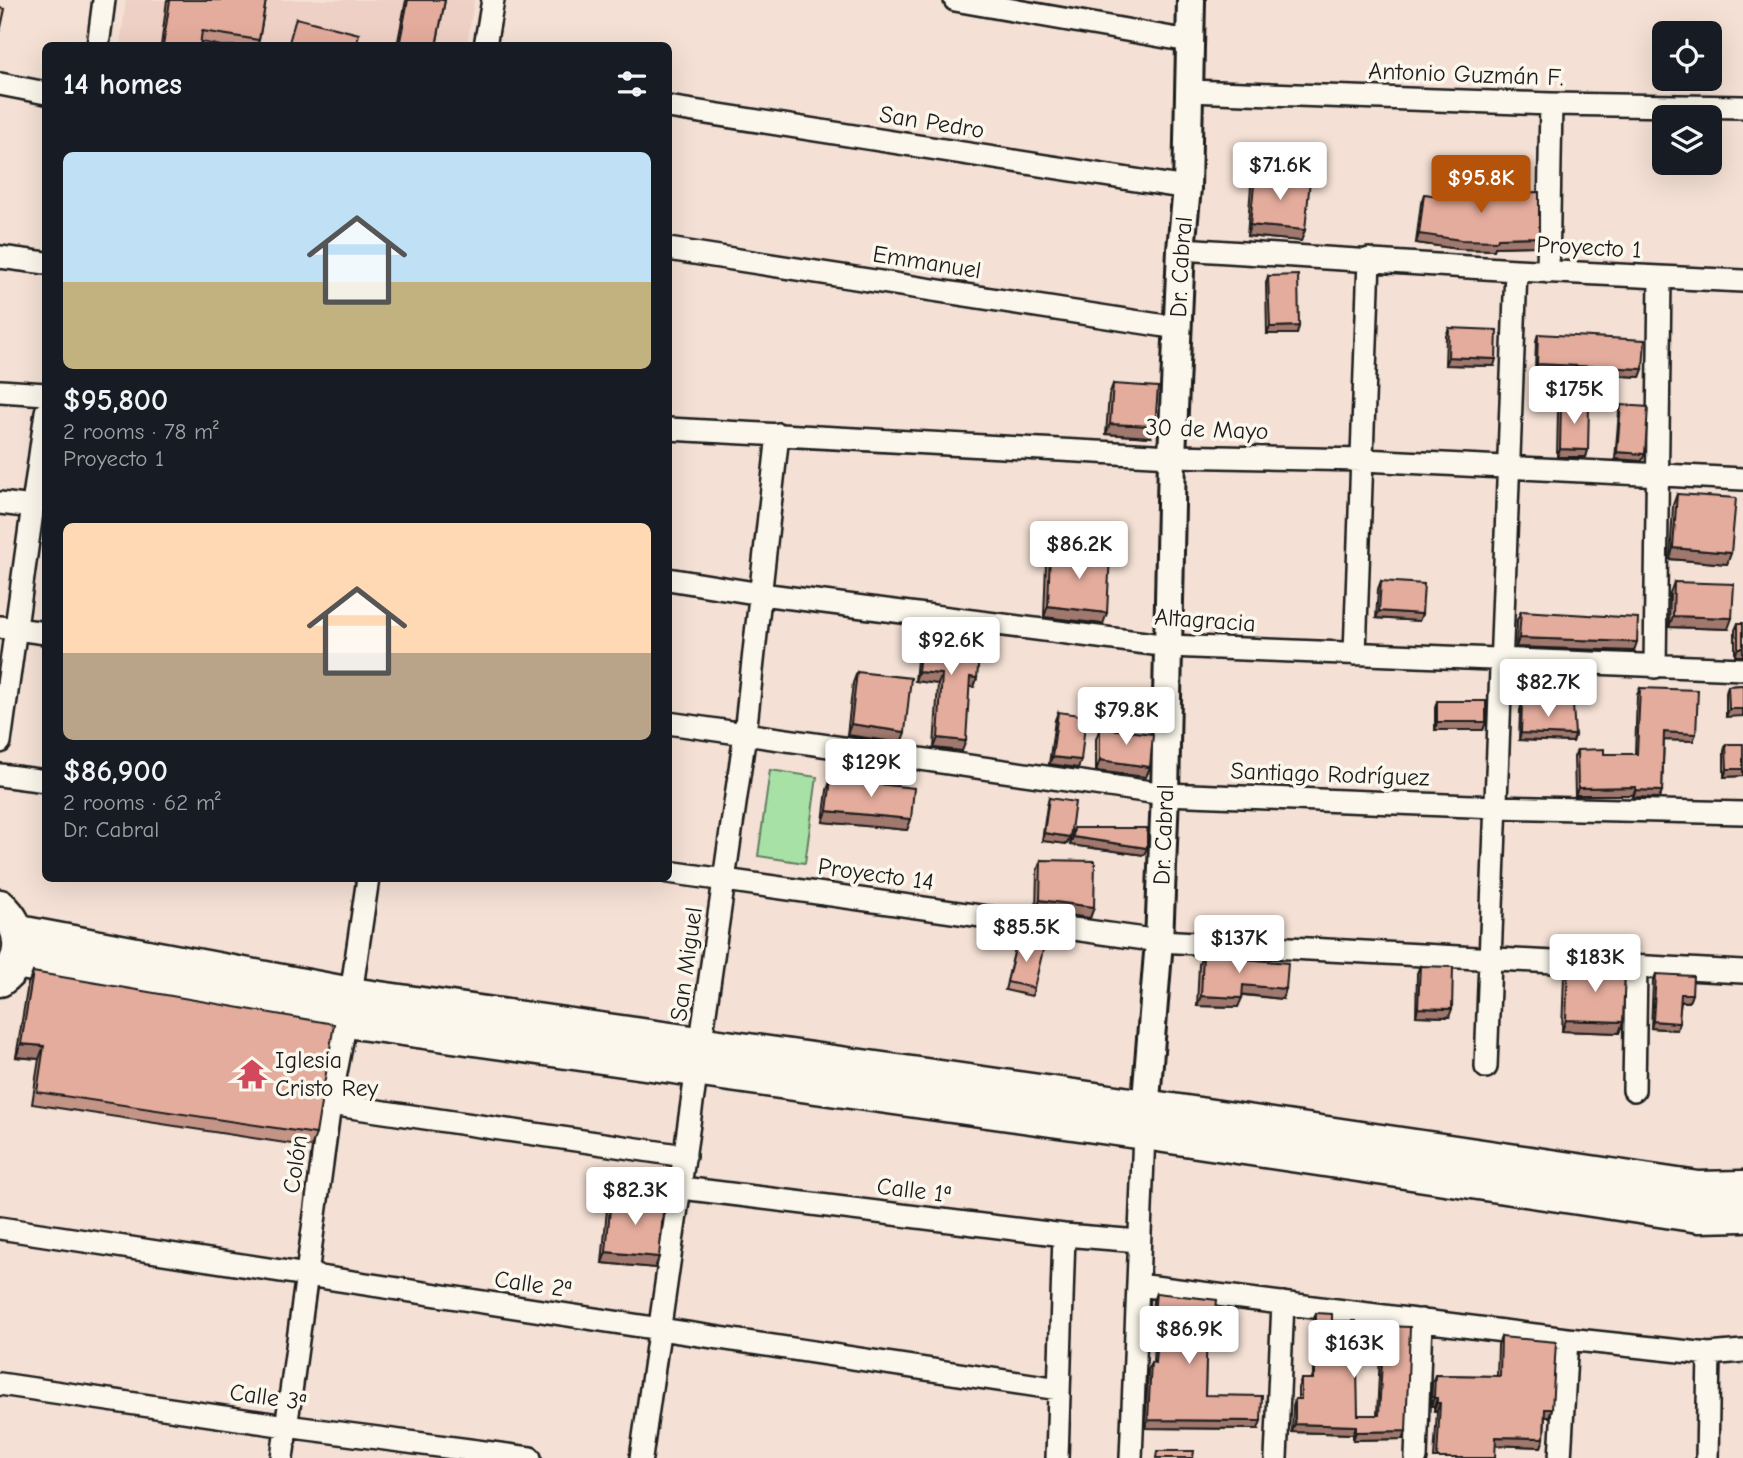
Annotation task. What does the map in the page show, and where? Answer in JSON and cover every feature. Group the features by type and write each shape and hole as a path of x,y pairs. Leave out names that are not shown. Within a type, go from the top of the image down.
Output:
{"main road":[{"path":"0,906 11,916 12,958 1144,1119 1698,1188 1743,1187"},
{"path":"1144,1119 1699,1216 1743,1215"}],"street":[{"path":"99,42 104,0"},
{"path":"486,42 493,0"},
{"path":"955,0 1189,41"},
{"name":"Dr. Cabral","path":"1131,1458 1144,1119 1159,940 1169,646 1172,456 1181,249 1187,188 1191,0"},
{"path":"0,84 42,92"},
{"name":"Antonio Guzmán F.","path":"1188,91 1743,107"},
{"path":"1548,272 1551,103"},
{"name":"San Pedro","path":"672,108 1187,188"},
{"name":"Emmanuel","path":"672,249 1178,328"},
{"name":"Proyecto 1","path":"1181,249 1743,281"},
{"path":"0,257 42,262"},
{"path":"1355,654 1369,259"},
{"path":"1486,1067 1516,270"},
{"path":"1655,667 1660,277"},
{"path":"0,391 42,394"},
{"name":"30 de Mayo","path":"672,429 1172,456 1363,460 1743,479"},
{"name":"San Miguel","path":"641,1458 725,880 778,434"},
{"path":"0,742 8,628 33,507 41,484"},
{"path":"0,503 33,507"},
{"name":"Altagracia","path":"672,580 761,594 1169,646 1743,669"},
{"path":"8,628 42,632"},
{"name":"Santiago Rodríguez","path":"672,724 1165,794 1743,813"},
{"path":"0,775 42,780"},
{"name":"Proyecto 14","path":"672,873 1159,940 1743,972"},
{"name":"Colón","path":"282,1458 330,1104 349,1007 367,882"},
{"path":"1634,1090 1636,966"},
{"path":"330,1104 685,1156"},
{"name":"Calle 1ª","path":"681,1188 1064,1235 1139,1241"},
{"name":"Calle 2ª","path":"0,1228 306,1278 662,1328 1059,1389"},
{"path":"1057,1458 1064,1235"},
{"path":"1138,1285 1567,1339 1709,1353 1743,1351"},
{"path":"1276,1458 1283,1303"},
{"path":"1416,1458 1421,1320"},
{"path":"1560,1458 1567,1339"},
{"path":"1707,1458 1709,1353"},
{"name":"Calle 3ª","path":"0,1384 530,1458"}],"shaded area":[{"path":"126,0 474,0 467,42 121,42"}],"green space":[{"path":"770,770 817,777 805,863 758,856"}],"building":[{"path":"170,0 266,0 259,40 202,31 201,42 164,42"},
{"path":"408,0 445,0 437,42 400,42"},
{"path":"0,8 5,9 0,32"},
{"path":"296,18 359,34 357,42 289,42"},
{"path":"1255,175 1310,180 1305,230 1250,225"},
{"path":"1464,187 1500,188 1500,193 1539,192 1539,237 1498,238 1497,241 1461,240 1419,234 1424,194 1463,199"},
{"path":"1298,275 1299,326 1270,327 1268,276"},
{"path":"1449,328 1497,330 1496,359 1448,357"},
{"path":"1538,334 1645,340 1643,369 1537,364"},
{"path":"1113,384 1158,387 1155,426 1110,424"},
{"path":"1561,402 1589,403 1588,450 1560,449"},
{"path":"1621,405 1648,407 1645,454 1617,452"},
{"path":"1677,494 1736,498 1731,553 1673,548"},
{"path":"1050,552 1110,554 1107,613 1048,606"},
{"path":"1381,581 1424,584 1422,614 1379,611"},
{"path":"1674,582 1734,584 1732,618 1673,616"},
{"path":"1521,611 1638,618 1637,642 1519,638"},
{"path":"1738,623 1743,623 1743,648 1738,648"},
{"path":"922,631 981,637 977,678 970,677 966,741 938,738 942,674 918,672"},
{"path":"857,672 911,678 905,732 851,724"},
{"path":"1743,685 1743,709 1729,709 1728,686"},
{"path":"1640,688 1698,690 1696,734 1664,732 1662,791 1636,790 1636,787 1578,788 1577,750 1604,749 1604,754 1637,754"},
{"path":"1437,701 1486,701 1486,722 1437,722"},
{"path":"1522,703 1573,705 1575,735 1521,733"},
{"path":"1058,712 1086,716 1081,760 1052,757"},
{"path":"1100,728 1153,734 1150,767 1100,760"},
{"path":"1726,744 1743,744 1743,769 1727,769"},
{"path":"831,779 914,788 911,819 827,811"},
{"path":"1049,798 1075,802 1070,837 1044,833"},
{"path":"1074,828 1147,828 1147,848 1073,837"},
{"path":"1041,860 1095,861 1094,907 1040,900"},
{"path":"1017,941 1044,946 1034,988 1007,982"},
{"path":"1203,954 1244,956 1244,959 1288,963 1286,989 1243,985 1242,998 1201,996"},
{"path":"1568,965 1625,968 1623,1022 1566,1020"},
{"path":"1420,966 1453,967 1452,1009 1418,1008"},
{"path":"33,972 334,1024 316,1134 37,1092 44,1046 21,1044"},
{"path":"1656,974 1693,976 1692,994 1681,994 1679,1023 1653,1021"},
{"path":"611,1198 664,1202 659,1257 606,1252"},
{"path":"1156,1293 1217,1300 1214,1328 1207,1327 1205,1395 1262,1396 1261,1421 1148,1420 1151,1362 1155,1363 1158,1322 1153,1322"},
{"path":"1316,1313 1332,1314 1332,1321 1356,1321 1358,1415 1379,1415 1384,1326 1410,1327 1406,1431 1356,1432 1356,1426 1295,1424 1295,1399 1301,1399 1301,1379 1313,1379 1315,1375"},
{"path":"1501,1337 1556,1342 1552,1409 1545,1409 1544,1438 1496,1437 1495,1458 1437,1458 1440,1403 1434,1398 1435,1375 1500,1376"},
{"path":"1157,1451 1194,1451 1193,1458 1156,1458"}],"place":[{"name":"Iglesia Cristo Rey","path":"252,1074"}]}
